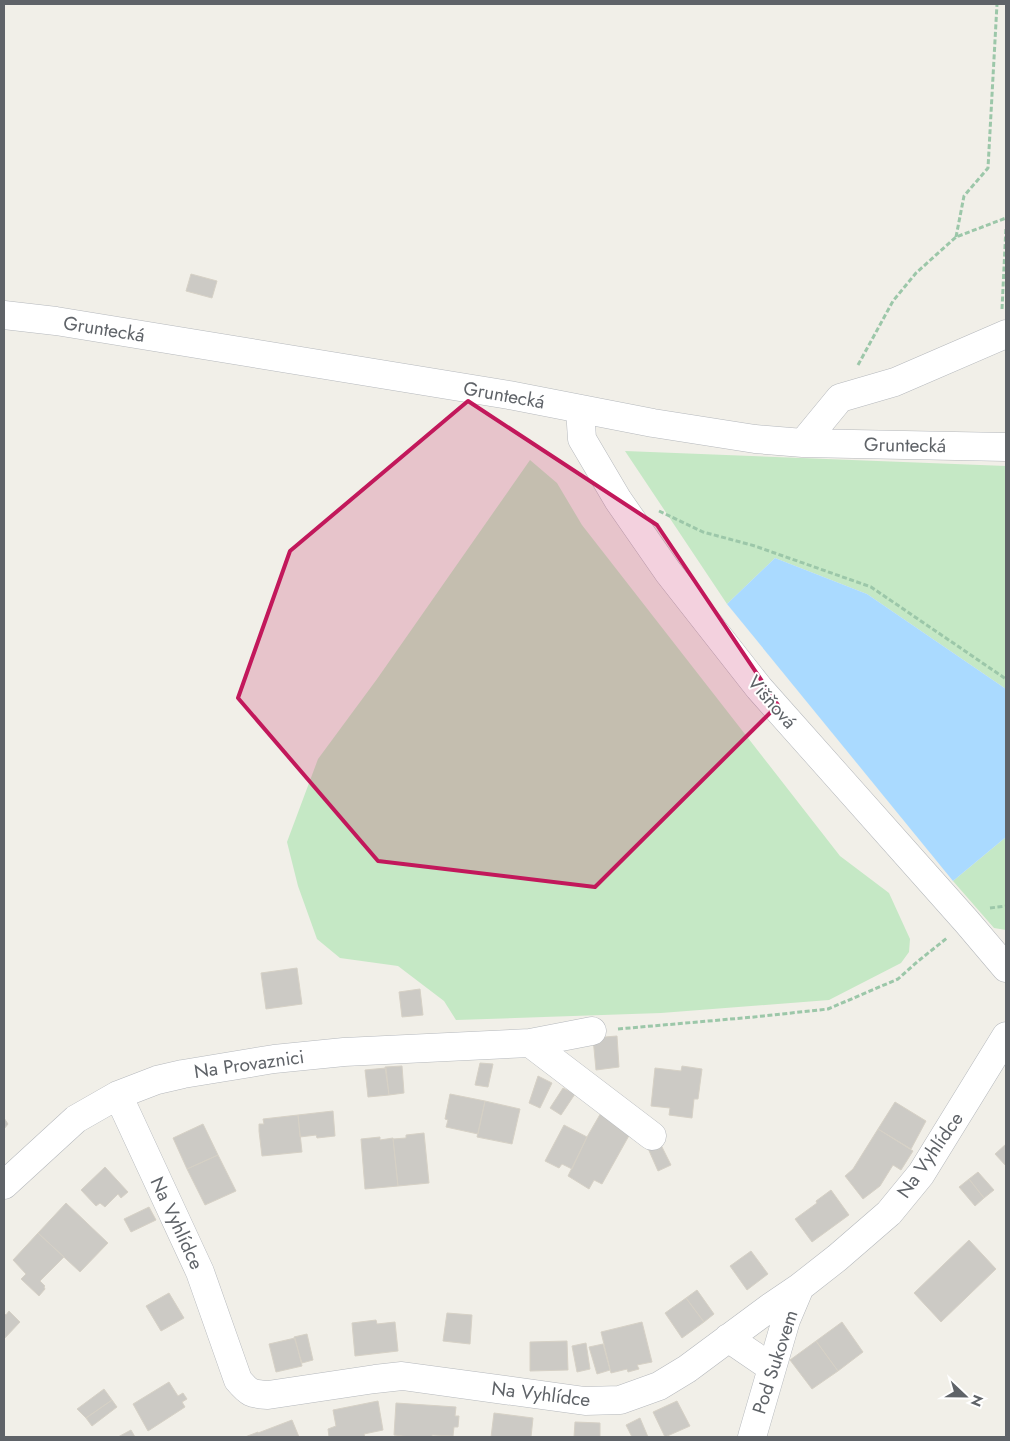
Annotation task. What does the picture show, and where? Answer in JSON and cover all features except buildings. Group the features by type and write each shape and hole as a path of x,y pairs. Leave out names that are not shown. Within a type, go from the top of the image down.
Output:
{"street":[{"name":"Gruntecká","path":"4,315 66,322 490,392 653,424 755,439 803,443 1006,447"},
{"path":"803,443 840,398 895,382 1004,335"},
{"name":"Višňová","path":"580,409 582,438 618,500 668,572 758,688 1006,968"},
{"name":"Na Provaznici","path":"4,1185 76,1119 118,1095 157,1080 274,1059 344,1052 530,1043 592,1031"},
{"name":"Na Vyhlídce","path":"118,1095 200,1272 238,1380 246,1391 255,1395 268,1396 402,1376 585,1401 620,1400 660,1386 687,1369 800,1287 889,1213 921,1174 1006,1036"},
{"path":"530,1043 652,1136"},
{"name":"Pod Sukovem","path":"752,1437 786,1320 800,1287"},
{"path":"728,1338 772,1368"}],"path":[{"path":"956,237 964,196 988,168 997,4"},
{"path":"840,398 893,301 916,273 956,237 1006,218"},
{"path":"1004,335 1006,228"},
{"path":"632,520 651,507 703,532 755,546 871,587 1006,680"},
{"path":"592,1031 828,1009 898,979 966,922"}],"highlighted area":[{"path":"468,401 657,525 778,705 595,887 378,861 238,698 290,551"}],"green space":[{"path":"625,451 1006,466 1006,689 867,594 775,558 727,604"},
{"path":"530,460 557,483 582,525 840,856 889,893 910,939 909,952 901,963 829,1000 661,1013 456,1020 444,1001 398,966 340,958 317,939 298,886 287,842 318,759 377,679"},
{"path":"1006,837 1006,930 994,928 953,881"}],"water":[{"path":"775,558 867,594 1006,689 1006,837 953,881 727,604"}]}
